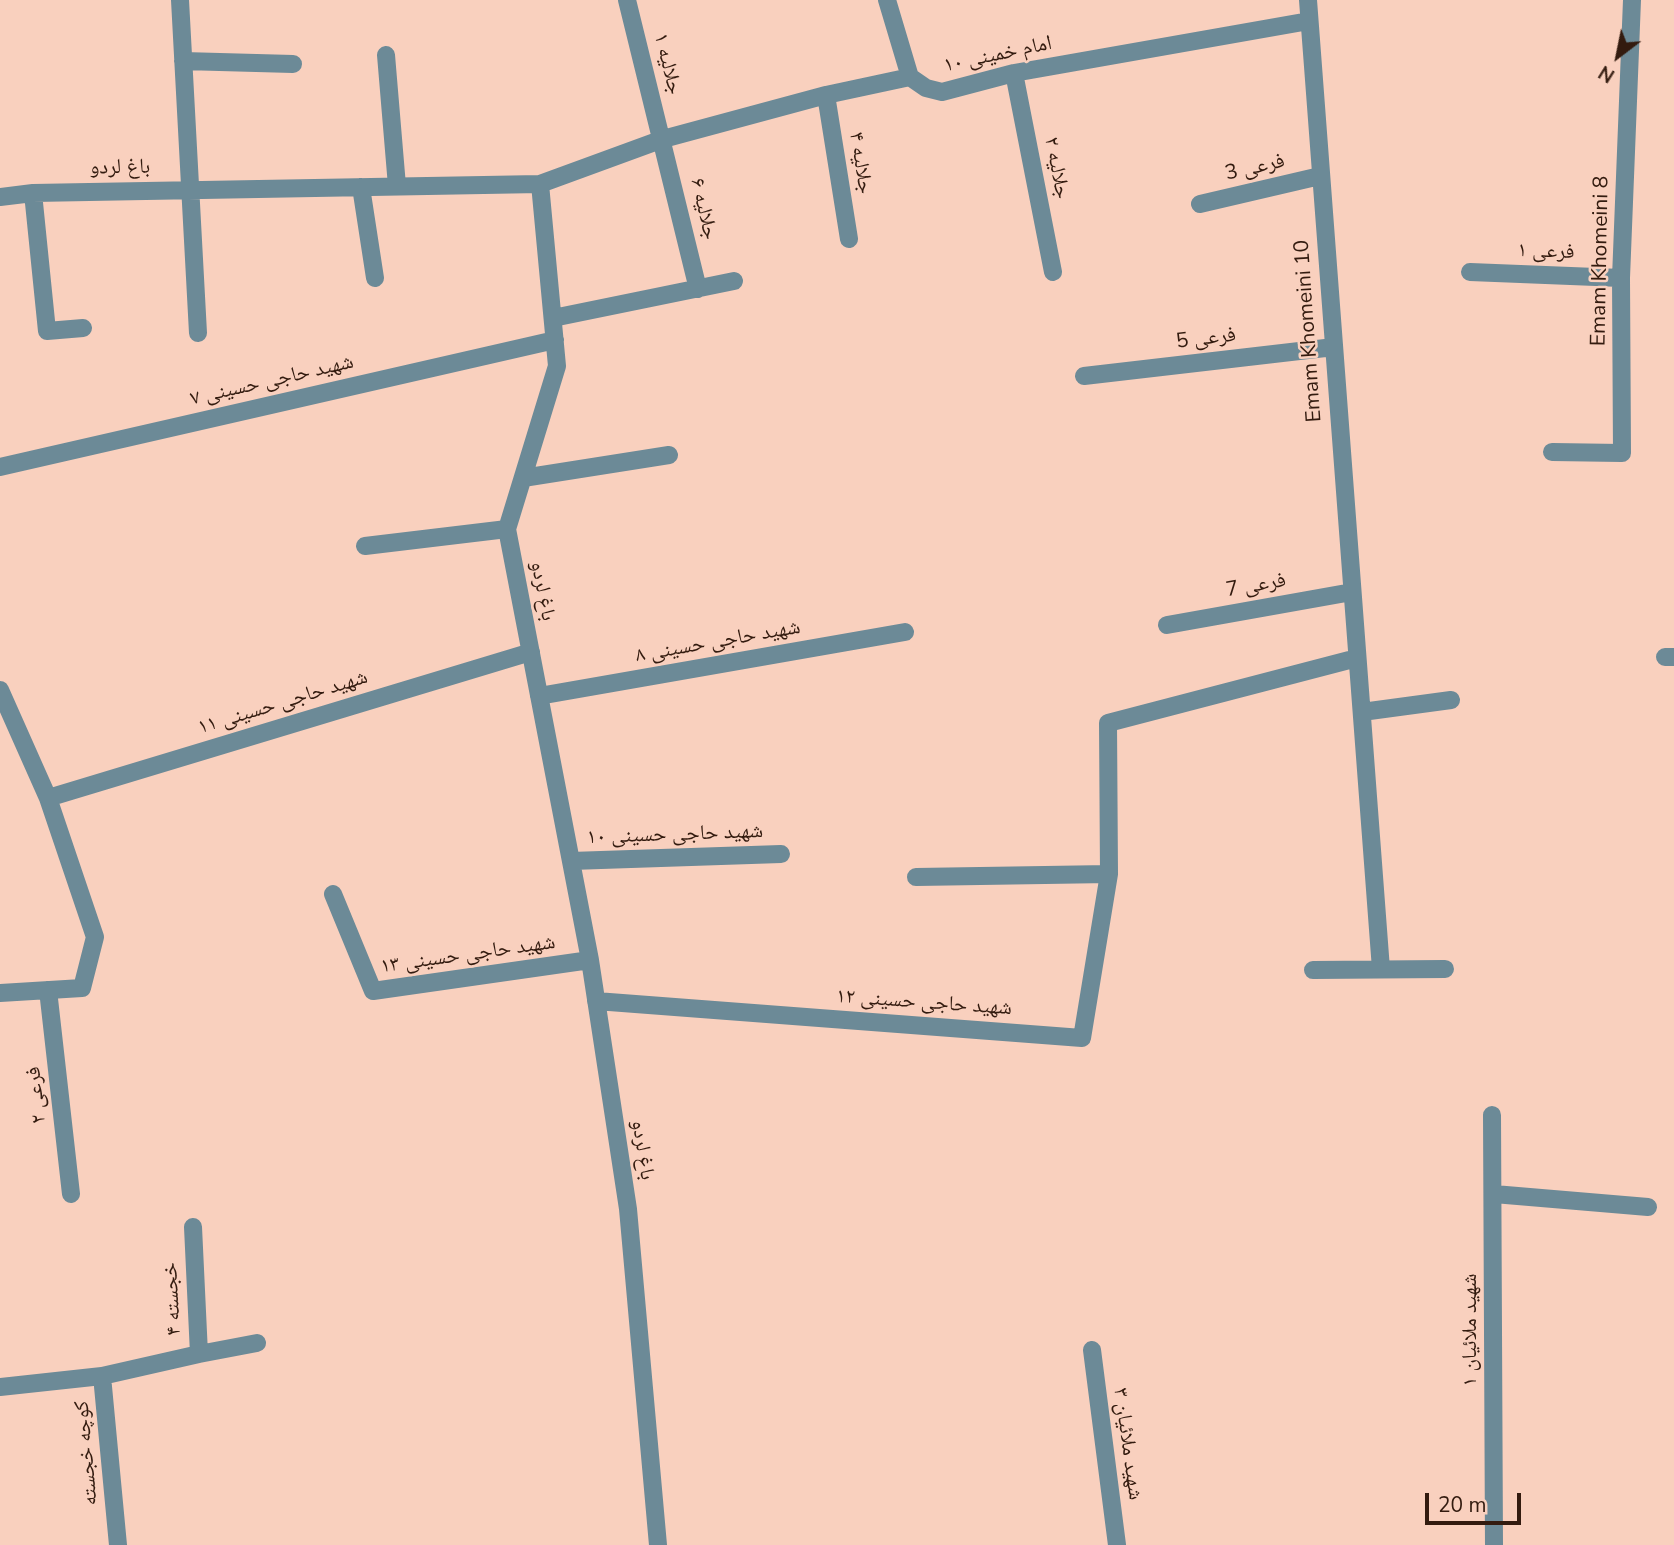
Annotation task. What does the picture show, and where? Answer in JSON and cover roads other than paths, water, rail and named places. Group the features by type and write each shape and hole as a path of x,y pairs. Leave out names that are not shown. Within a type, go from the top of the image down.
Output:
{"street":[{"path":"180,0 188,189 198,333"},
{"name":"جلالیه ۱","path":"627,0 663,139"},
{"path":"540,184 663,139 826,95 910,77 887,0"},
{"name":"Emam Khomeini 10","path":"1308,0 1381,969"},
{"name":"Emam Khomeini 8","path":"1552,452 1622,453 1621,278 1632,0"},
{"name":"امام خمینی ۱۰","path":"910,77 926,88 943,92 1014,74 1309,21"},
{"path":"386,55 397,186"},
{"path":"183,61 293,64"},
{"name":"جلالیه ۲","path":"1014,74 1053,272"},
{"name":"جلالیه ۴","path":"826,95 849,239"},
{"name":"جلالیه ۶","path":"663,139 698,289"},
{"name":"فرعی 3","path":"1200,204 1320,176"},
{"name":"باغ لردو","path":"0,197 33,193 188,189 540,184 558,366 507,529 590,960 628,1209 658,1545"},
{"path":"361,187 375,278"},
{"path":"33,193 47,331 83,328"},
{"name":"فرعی ۱","path":"1469,272 1621,278"},
{"path":"553,318 734,281"},
{"name":"شهید حاجی حسینی ۷","path":"0,467 555,340"},
{"name":"فرعی 5","path":"1084,376 1334,347"},
{"path":"523,478 669,455"},
{"path":"365,546 507,529"},
{"name":"فرعی 7","path":"1167,625 1352,592"},
{"name":"شهید حاجی حسینی ۸","path":"539,696 905,632"},
{"name":"شهید حاجی حسینی ۱۱","path":"48,798 531,652"},
{"path":"916,877 1109,874 1108,723 1357,658"},
{"path":"0,690 48,798 95,937 82,988 0,993"},
{"path":"1362,712 1451,700"},
{"name":"شهید حاجی حسینی ۱۰","path":"571,862 781,854"},
{"name":"شهید حاجی حسینی ۱۲","path":"596,1001 1082,1038 1109,874"},
{"name":"شهید حاجی حسینی ۱۳","path":"333,894 373,991 590,960"},
{"path":"1313,970 1445,969"},
{"name":"فرعی ۲","path":"48,990 71,1194"},
{"name":"شهید ملائیان ۱","path":"1492,1115 1494,1545"},
{"path":"1494,1194 1648,1207"},
{"name":"خجسته ۴","path":"102,1376 199,1354 193,1227"},
{"path":"199,1354 257,1343"},
{"name":"شهید ملائیان ۳","path":"1091,1350 1117,1545"},
{"name":"کوچه خجسته","path":"0,1387 102,1376 118,1545"}]}
